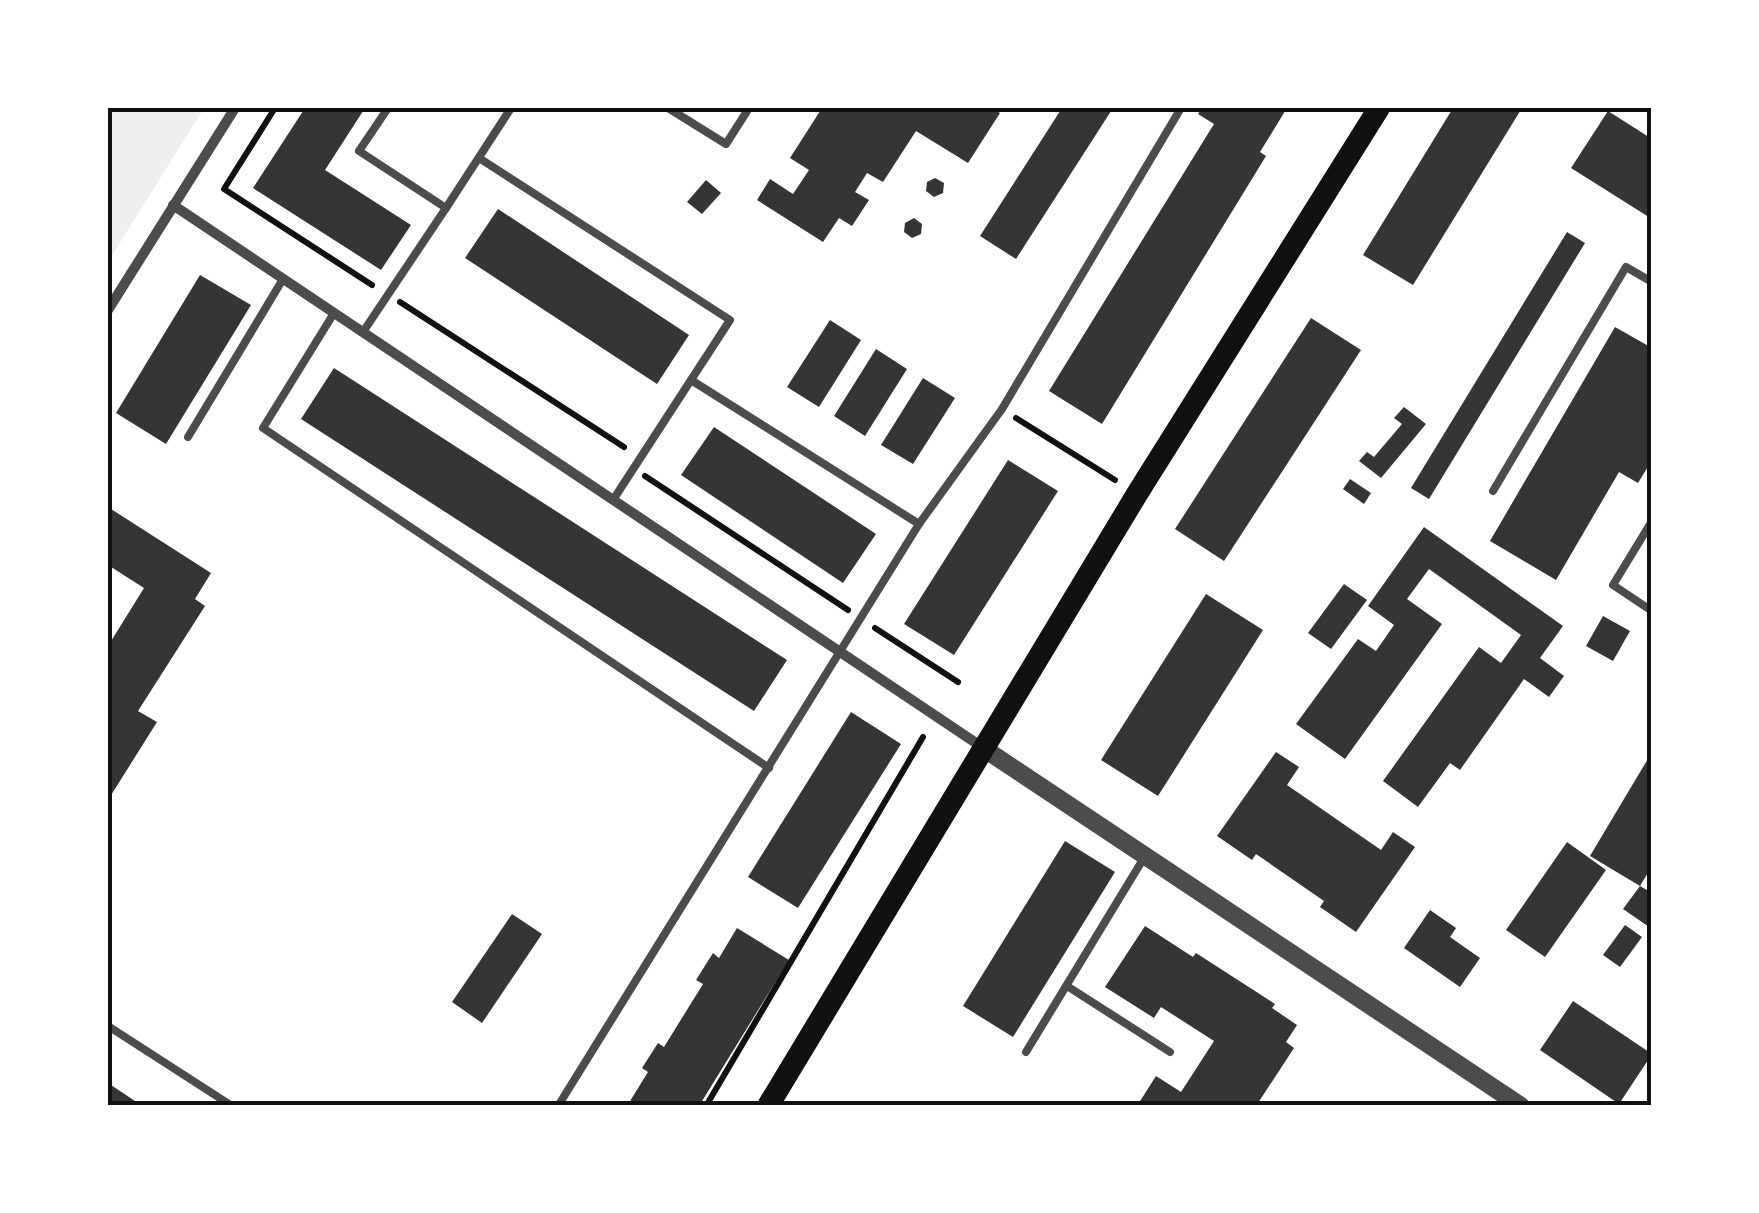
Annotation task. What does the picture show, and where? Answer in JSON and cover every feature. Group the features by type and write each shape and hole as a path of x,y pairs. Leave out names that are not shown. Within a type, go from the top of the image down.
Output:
{"main road":[{"path":"768,1106 1137,494 1378,108"}],"street":[{"path":"108,310 235,108"},
{"path":"173,205 1521,1106"}],"lane":[{"path":"388,108 360,151 446,208"},
{"path":"363,332 510,108"},
{"path":"668,108 726,144 750,108"},
{"path":"558,1106 918,524 1002,409 1181,108"},
{"path":"479,158 730,320 614,500"},
{"path":"1493,491 1626,267 1652,282"},
{"path":"188,437 283,279"},
{"path":"334,313 262,428 768,768"},
{"path":"692,380 918,524"},
{"path":"1652,521 1613,584 1652,612"},
{"path":"1026,1052 1146,856"},
{"path":"1067,986 1170,1052"},
{"path":"108,1026 232,1106"}],"path":[{"path":"275,108 224,189 622,444 634,468 958,682"},
{"path":"1002,409 1137,494"},
{"path":"706,1106 923,737"}],"shaded area":[{"path":"108,108 204,108 108,262"}],"building":[{"path":"305,108 365,108 325,170 411,225 381,270 253,188"},
{"path":"822,108 991,108 1000,113 968,163 916,131 883,182 867,173 855,192 869,200 852,226 839,218 823,242 757,200 770,179 793,194 809,170 790,158"},
{"path":"1062,108 1113,108 1016,259 980,236"},
{"path":"1202,108 1287,108 1260,152 1266,156 1102,424 1049,391 1214,124 1198,114"},
{"path":"1453,108 1522,108 1413,285 1363,255"},
{"path":"1608,111 1652,139 1652,219 1571,168"},
{"path":"935,178 944,183 943,193 934,197 926,191 927,182"},
{"path":"706,180 721,193 702,214 687,202"},
{"path":"498,209 689,335 657,384 465,258"},
{"path":"914,218 922,224 921,234 912,238 904,232 905,223"},
{"path":"1567,232 1585,243 1429,499 1411,488"},
{"path":"200,275 251,305 166,444 116,413"},
{"path":"1311,318 1361,350 1224,561 1175,529"},
{"path":"830,320 861,340 819,407 787,387"},
{"path":"1615,327 1652,348 1652,460 1638,483 1619,472 1556,580 1490,541"},
{"path":"876,349 907,369 865,436 834,416"},
{"path":"334,368 787,660 754,711 301,419"},
{"path":"923,378 955,398 913,464 881,445"},
{"path":"1404,407 1426,424 1381,478 1359,461 1367,452 1374,457 1402,424 1394,418"},
{"path":"714,427 876,534 843,583 681,475"},
{"path":"1008,460 1058,491 954,655 904,624"},
{"path":"1350,479 1371,493 1364,504 1343,489"},
{"path":"111,509 211,573 195,599 205,606 138,711 157,722 108,800 108,646 144,588 108,565"},
{"path":"1424,527 1563,626 1540,658 1564,676 1549,697 1524,679 1460,770 1450,763 1418,807 1383,781 1479,647 1501,663 1521,635 1429,569 1407,599 1442,624 1345,759 1296,724 1358,639 1376,651 1394,625 1368,606"},
{"path":"1344,584 1367,600 1331,649 1308,633"},
{"path":"1206,594 1263,630 1158,796 1101,760"},
{"path":"1603,616 1630,631 1613,661 1586,646"},
{"path":"851,712 901,744 798,908 748,877"},
{"path":"1276,752 1299,767 1287,785 1381,850 1393,832 1415,847 1356,932 1320,907 1324,901 1256,854 1252,860 1217,836"},
{"path":"1652,752 1652,866 1640,886 1590,856"},
{"path":"1065,841 1115,872 1013,1037 963,1006"},
{"path":"1567,842 1606,870 1545,957 1506,930"},
{"path":"1640,886 1652,893 1652,929 1623,909"},
{"path":"1430,910 1456,928 1450,937 1480,958 1460,987 1404,948"},
{"path":"512,914 542,934 482,1023 452,1002"},
{"path":"1625,925 1642,937 1620,967 1603,955"},
{"path":"1145,926 1193,957 1196,953 1275,1004 1272,1008 1297,1025 1286,1042 1294,1048 1256,1106 1137,1106 1156,1076 1181,1092 1214,1041 1161,1007 1154,1018 1105,987"},
{"path":"737,928 789,960 699,1106 627,1106 648,1072 642,1068 658,1043 664,1047 703,984 696,980 713,953 719,958"},
{"path":"1573,1001 1652,1054 1619,1104 1540,1050"},
{"path":"108,1083 132,1099 142,1106 108,1106"}]}
